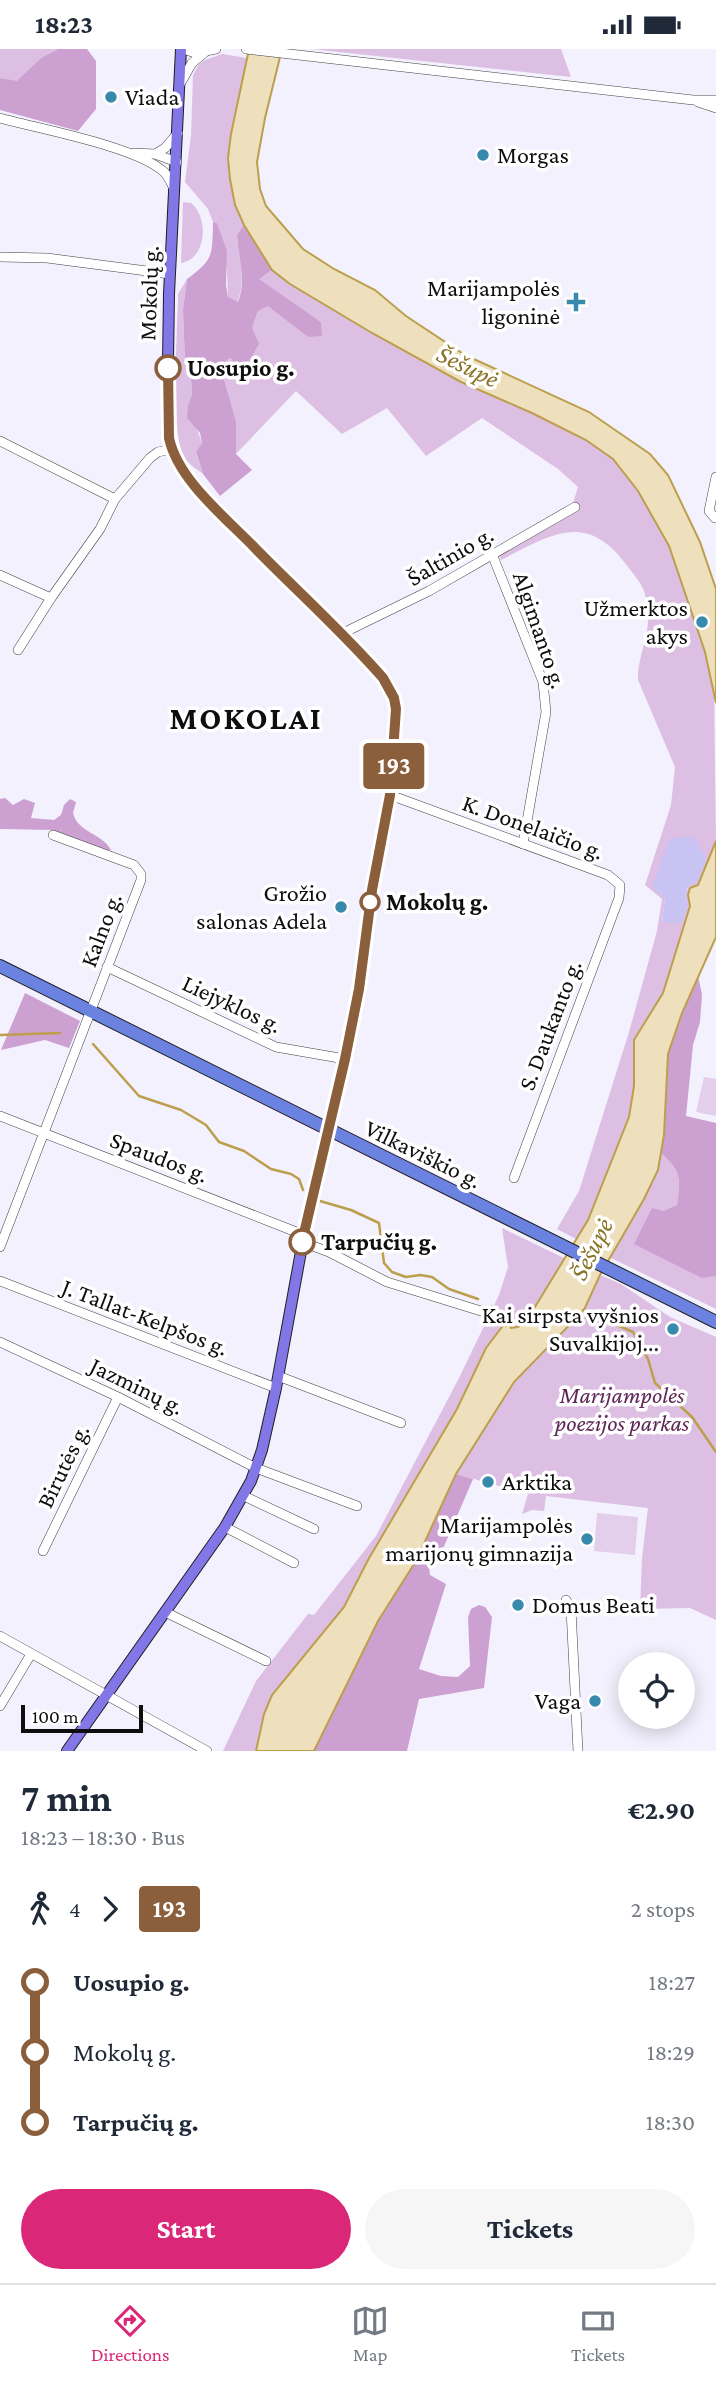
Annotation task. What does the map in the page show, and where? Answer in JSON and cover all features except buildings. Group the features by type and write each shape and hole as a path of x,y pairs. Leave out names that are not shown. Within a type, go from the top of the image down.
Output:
{"highway":[{"name":"Vilkaviškio g.","path":"0,966 716,1322"}],"main road":[{"name":"Mokolų g.","path":"182,49 170,274 167,406 171,449 182,470 206,498 383,678 394,698 396,723 390,795 372,890 359,989 328,1130"},
{"path":"67,1751 225,1527 244,1496 256,1468 277,1382 303,1238 328,1130"}],"street":[{"path":"182,49 204,53 216,49"},
{"path":"246,49 693,100 716,100"},
{"path":"180,86 189,67 204,53"},
{"path":"693,100 716,108"},
{"path":"0,118 133,153 155,154 177,162"},
{"path":"155,154 165,148 178,133"},
{"path":"133,153 166,174 175,190"},
{"path":"155,165 177,162"},
{"path":"0,257 47,258 170,274"},
{"path":"0,442 115,499"},
{"path":"18,650 100,529 115,499 150,458 158,452 171,449"},
{"path":"715,521 709,511 716,477"},
{"name":"Šaltinio g.","path":"341,634 388,612 575,507"},
{"name":"Algimanto g.","path":"492,554 542,682 546,712 523,844"},
{"path":"0,575 51,598"},
{"name":"K. Donelaičio g.","path":"390,795 608,874 620,885"},
{"name":"Kalno g.","path":"0,1247 141,880 141,874 134,866 52,835"},
{"name":"S. Daukanto g.","path":"514,1178 618,898 620,885"},
{"name":"Liejyklos g.","path":"107,967 276,1047 345,1059"},
{"name":"Spaudos g.","path":"0,1116 303,1238 387,1282 481,1311"},
{"name":"J. Tallat-Kelpšos g.","path":"0,1282 277,1382 401,1423"},
{"name":"Jazminų g.","path":"0,1342 118,1397 256,1468 357,1506"},
{"name":"Birutės g.","path":"43,1551 118,1397"},
{"path":"244,1496 314,1529"},
{"path":"225,1527 294,1563"},
{"path":"566,1600 571,1609 578,1751"},
{"path":"165,1612 266,1661"},
{"path":"0,1636 208,1751"},
{"path":"0,1706 31,1654"}],"green space":[{"path":"0,49 58,49 41,58 17,82 0,78"},
{"path":"311,49 561,49 571,77"},
{"path":"222,54 247,58 231,134 235,205 244,225 237,235 242,277 237,303 228,297 227,271 217,223 213,222 208,209 185,182 191,135 193,75 199,64"},
{"path":"183,202 191,203 197,209 203,227 196,254 181,263"},
{"path":"272,270 290,284 372,333 461,382 586,440 613,459 638,491 669,546 705,652 714,688 716,841 698,885 688,895 691,906 663,993 634,1040 634,1086 629,1117 588,1220 576,1239 557,1229 579,1191 629,1032 657,931 662,899 645,885 671,805 675,767 638,680 648,624 645,592 610,547 596,537 581,532 551,536 501,560 498,553 570,513 578,487 558,469 482,418 426,456 387,408 342,434 296,391 236,454 236,421 220,365 230,358 243,371 258,311 269,305 308,337 321,322 258,279","holes":["706,858 685,893 687,905 662,922 665,898"]},
{"path":"187,279 183,309 185,363 191,379 192,394 188,405 202,443 196,453 203,474 186,460 181,448 176,406 178,294"},
{"path":"661,1153 676,1171 679,1182 677,1205 663,1211 716,1276 716,1309 609,1257 658,1170"},
{"path":"502,1228 564,1258 527,1320 518,1327 511,1328 505,1323 486,1348 457,1409 368,1560 344,1607 272,1695 260,1728 256,1751 223,1751 256,1681 308,1614 314,1615 376,1536 458,1380 499,1295 508,1267"},
{"name":"Marijampolės poezijos parkas","path":"600,1275 621,1284 670,1317 716,1337 716,1620 690,1608 640,1609 648,1508 546,1496 544,1511 532,1510 522,1514 528,1494 456,1474 514,1382 584,1310"}],"shaded area":[{"path":"58,49 87,49 96,61 96,109 78,131 0,110 0,78 17,81 41,58"},
{"path":"213,222 217,223 227,251 228,297 238,302 241,294 242,277 237,235 244,225 272,270 259,279 321,322 322,336 308,337 268,306 258,311 252,328 259,344 243,371 230,358 220,365 236,421 236,454 252,470 220,496 203,474 196,452 202,443 200,433 187,418 192,394 191,379 185,363 183,309 187,279 210,256"},
{"path":"5,798 13,805 24,799 35,803 31,818 54,820 61,815 64,805 70,799 76,802 73,813 80,825 107,844 111,850 105,851 53,830 0,829 0,799"},
{"path":"698,976 702,994 700,1022 693,1045 686,1116 716,1123 716,1276 702,1278 634,1244 652,1208 663,1211 677,1205 678,1176 661,1153 668,1054"},
{"path":"25,993 80,1021 69,1048 45,1040 1,1050"},
{"path":"704,1077 716,1079 716,1116 696,1112"},
{"path":"456,1474 473,1479 442,1551 429,1566 430,1575 446,1584 419,1669 441,1676 458,1677 470,1666 468,1617 471,1609 479,1605 485,1607 492,1617 484,1688 419,1699 407,1751 314,1751 378,1621 416,1561"},
{"path":"597,1513 638,1517 635,1555 594,1551"}],"sand":[{"path":"693,836 706,858 698,881 687,888 687,907 681,923 662,922 665,898 652,887 670,839"}],"water":[{"name":"Šešupė","path":"249,49 282,49 257,162 260,189 266,206 303,249 375,290 406,316 465,355 589,412 650,454 668,475 700,542 716,589 716,703 705,652 669,546 638,491 613,459 586,440 461,382 372,333 290,284 272,270 244,225 235,205 230,179 228,158 231,134"},
{"name":"Šešupė","path":"716,841 716,937 682,1013 668,1054 664,1135 658,1170 644,1199 600,1275 584,1310 514,1382 456,1474 416,1561 378,1621 314,1751 256,1751 264,1714 272,1695 344,1607 368,1560 457,1409 486,1348 505,1323 509,1323 511,1328 518,1327 527,1320 588,1220 629,1117 634,1086 634,1040 663,993 690,906 690,888 698,885"}],"waterway":[{"path":"0,1035 60,1033"},
{"path":"93,1044 139,1096 181,1110 206,1125 219,1142 244,1151 271,1169 299,1179 303,1190"},
{"path":"320,1201 351,1210 379,1223 384,1263 392,1272 406,1277 432,1277 449,1289 478,1299"},
{"path":"492,1306 506,1326"},
{"path":"583,1310 633,1332 648,1359 655,1383 692,1417 716,1452"}],"bus line":[{"name":"193","path":"168,368 167,427 171,449 182,470 206,498 383,678 394,698 396,709 390,795 372,890 359,989 302,1242"}],"place":[{"name":"Viada","path":"111,97"},
{"name":"Morgas","path":"483,155"},
{"name":"Marijampolės ligoninė","path":"576,302"},
{"name":"Uosupio g.","path":"168,368"},
{"name":"Užmerktos akys","path":"702,622"},
{"name":"Mokolų g.","path":"370,902"},
{"name":"Grožio salonas Adela","path":"341,907"},
{"name":"Tarpučių g.","path":"302,1242"},
{"name":"Kai sirpsta vyšnios Suvalkijoj...","path":"673,1329"},
{"name":"Arktika","path":"488,1482"},
{"name":"Marijampolės marijonų gimnazija","path":"587,1539"},
{"name":"Domus Beati","path":"518,1605"},
{"name":"Vaga","path":"595,1701"}],"district":[{"name":"MOKOLAI","path":"246,718"}]}
